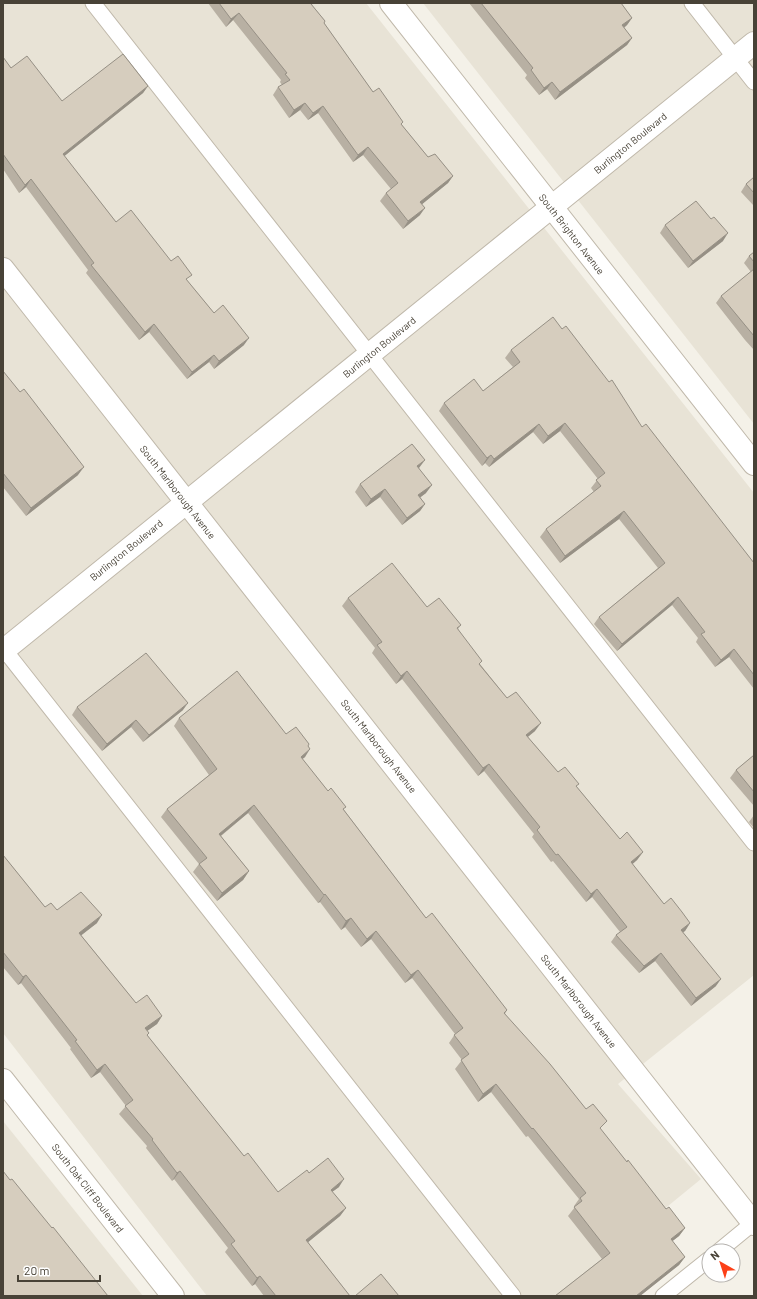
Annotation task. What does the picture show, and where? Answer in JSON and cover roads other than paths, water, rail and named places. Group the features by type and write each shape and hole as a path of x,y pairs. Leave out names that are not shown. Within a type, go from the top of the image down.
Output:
{"street":[{"name":"South Brighton Avenue","path":"391,3 754,464"},
{"name":"Burlington Boulevard","path":"3,649 370,355 551,206 754,43"},
{"name":"South Marlborough Avenue","path":"3,269 754,1224"},
{"name":"South Oak Cliff Boulevard","path":"3,1080 173,1296"}],"lane":[{"path":"93,3 754,843"},
{"path":"692,3 754,82"},
{"path":"3,649 513,1296"},
{"path":"729,1243 754,1224"},
{"path":"663,1296 701,1265"}]}
